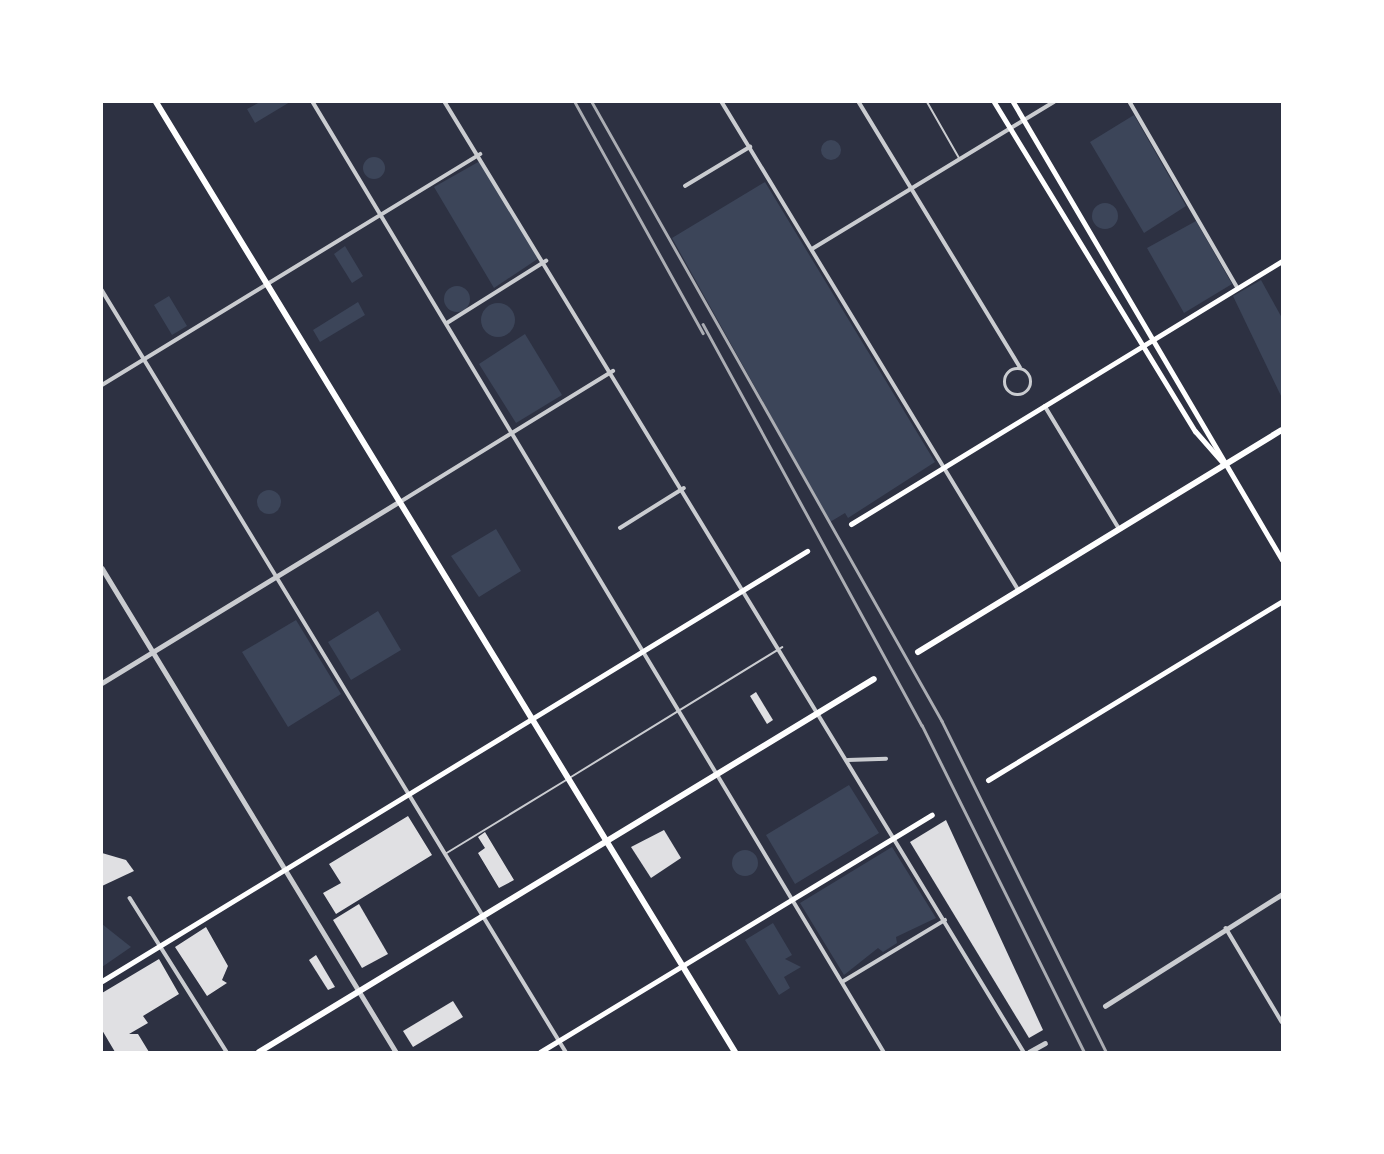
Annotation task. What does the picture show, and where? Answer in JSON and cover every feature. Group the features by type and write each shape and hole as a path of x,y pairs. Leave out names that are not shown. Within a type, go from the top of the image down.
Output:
{"main road":[{"path":"156,102 735,1052"},
{"path":"994,102 1195,431 1226,465"},
{"path":"1013,102 1156,338 1226,465 1283,560"},
{"path":"851,524 1283,261"},
{"path":"918,652 1283,430"},
{"path":"102,981 807,551"},
{"path":"988,780 1283,601"},
{"path":"259,1052 874,679"},
{"path":"540,1052 683,968 932,815"}],"street":[{"path":"313,102 645,650 884,1052"},
{"path":"445,102 546,261 782,647 1024,1052"},
{"path":"722,102 1020,591"},
{"path":"859,102 1030,383 1016,395 1006,379 1020,367"},
{"path":"812,249 1054,102"},
{"path":"1130,102 1238,288"},
{"path":"685,186 750,147"},
{"path":"102,385 480,155"},
{"path":"447,323 546,261"},
{"path":"102,290 566,1052"},
{"path":"102,683 613,371"},
{"path":"1045,405 1120,530"},
{"path":"620,528 684,488"},
{"path":"102,568 396,1052"},
{"path":"848,760 886,759"},
{"path":"1105,1006 1283,894"},
{"path":"131,898 228,1052"},
{"path":"842,982 945,920"},
{"path":"1226,928 1283,1022"},
{"path":"1029,1052 1045,1043"}],"lane":[{"path":"927,102 959,159"},
{"path":"445,854 782,647"}],"shaded area":[{"path":"260,102 290,102 255,123 247,109"},
{"path":"1134,115 1186,206 1144,233 1090,142"},
{"path":"827,140 835,140 841,150 835,160 827,160 821,154 821,146"},
{"path":"374,157 382,160 385,168 382,176 374,179 366,176 363,168 366,160"},
{"path":"480,161 539,258 494,288 434,187"},
{"path":"765,182 935,462 848,518 845,513 830,522 672,238"},
{"path":"1105,203 1114,207 1118,216 1114,225 1105,229 1096,225 1092,216 1096,207"},
{"path":"1196,221 1232,284 1184,313 1147,248"},
{"path":"345,246 363,276 352,283 334,254"},
{"path":"1261,280 1282,318 1282,398 1233,296"},
{"path":"457,286 466,290 470,299 466,308 457,312 448,308 444,299 448,290"},
{"path":"169,296 187,326 172,335 154,305"},
{"path":"358,302 365,315 320,342 313,330"},
{"path":"498,303 510,308 515,320 510,332 498,337 486,332 481,320 486,308"},
{"path":"525,334 562,395 516,423 479,364"},
{"path":"269,490 278,493 281,502 278,511 269,514 260,511 257,502 260,493"},
{"path":"496,529 521,571 479,597 451,556"},
{"path":"378,611 401,650 351,680 328,642"},
{"path":"296,620 341,694 288,727 242,652"},
{"path":"849,785 879,833 795,884 766,835"},
{"path":"892,847 936,918 896,937 897,943 883,952 878,948 844,975 800,903"},
{"path":"745,850 754,854 758,863 754,872 745,876 736,872 732,863 736,854"},
{"path":"773,923 792,955 785,959 801,967 784,977 790,988 779,995 745,940"},
{"path":"102,924 131,947 102,967"}],"building":[{"path":"756,692 773,720 767,724 750,696"},
{"path":"408,816 432,855 336,914 323,893 341,883 329,864"},
{"path":"946,820 1043,1030 1029,1038 910,842"},
{"path":"664,830 681,858 651,878 631,847"},
{"path":"485,832 514,880 499,888 478,853 485,848 478,837"},
{"path":"102,853 126,860 134,871 102,886"},
{"path":"359,904 388,954 362,968 333,920"},
{"path":"206,927 228,966 222,980 227,983 207,996 175,947"},
{"path":"316,955 335,987 328,990 309,960"},
{"path":"159,959 179,994 143,1016 148,1023 129,1034 138,1034 149,1052 115,1052 102,1030 102,993"},
{"path":"453,1001 463,1017 413,1047 403,1031"}],"railway":[{"path":"575,102 703,333"},
{"path":"592,102 942,721 1106,1052"},
{"path":"703,324 922,725 1084,1052"}]}
